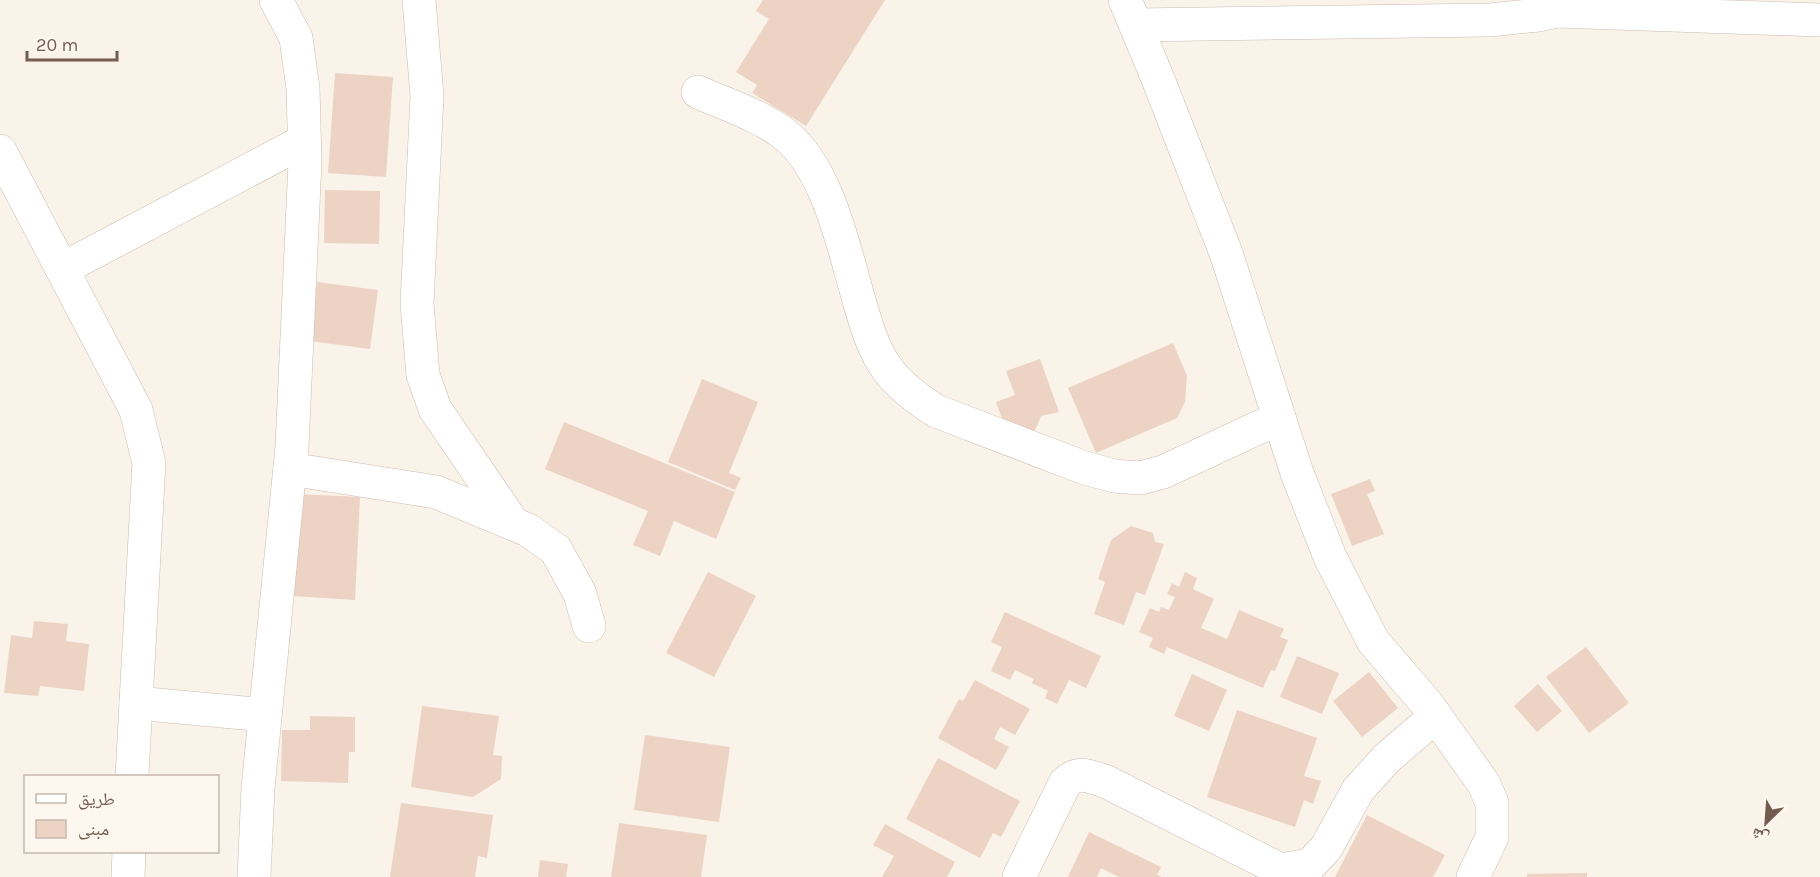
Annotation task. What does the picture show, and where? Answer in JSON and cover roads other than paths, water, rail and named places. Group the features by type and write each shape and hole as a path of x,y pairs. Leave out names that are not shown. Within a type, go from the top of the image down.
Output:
{"street":[{"path":"254,877 258,788 290,469 304,174 303,88 296,38 276,0"},
{"path":"419,0 427,96 417,304 423,375 435,410 513,523"},
{"path":"1473,877 1492,837 1492,803 1484,784 1436,716 1373,641 1330,557 1297,473 1226,253 1130,13 1490,20 1538,15 1562,5 1820,20"},
{"path":"698,92 754,116 785,134 809,160 829,201 870,338 888,370 921,401 936,411 1082,467 1114,476 1140,478 1163,472 1279,418"},
{"path":"62,269 304,141"},
{"path":"0,151 136,410 149,463 132,775"},
{"path":"290,469 436,492 528,530 556,550 580,594 589,626"},
{"path":"136,703 265,715"},
{"path":"1019,877 1065,783 1072,776 1080,774 1107,782 1281,870 1310,865 1326,848 1358,790 1387,758 1436,716"},
{"path":"128,877 129,853"}]}
